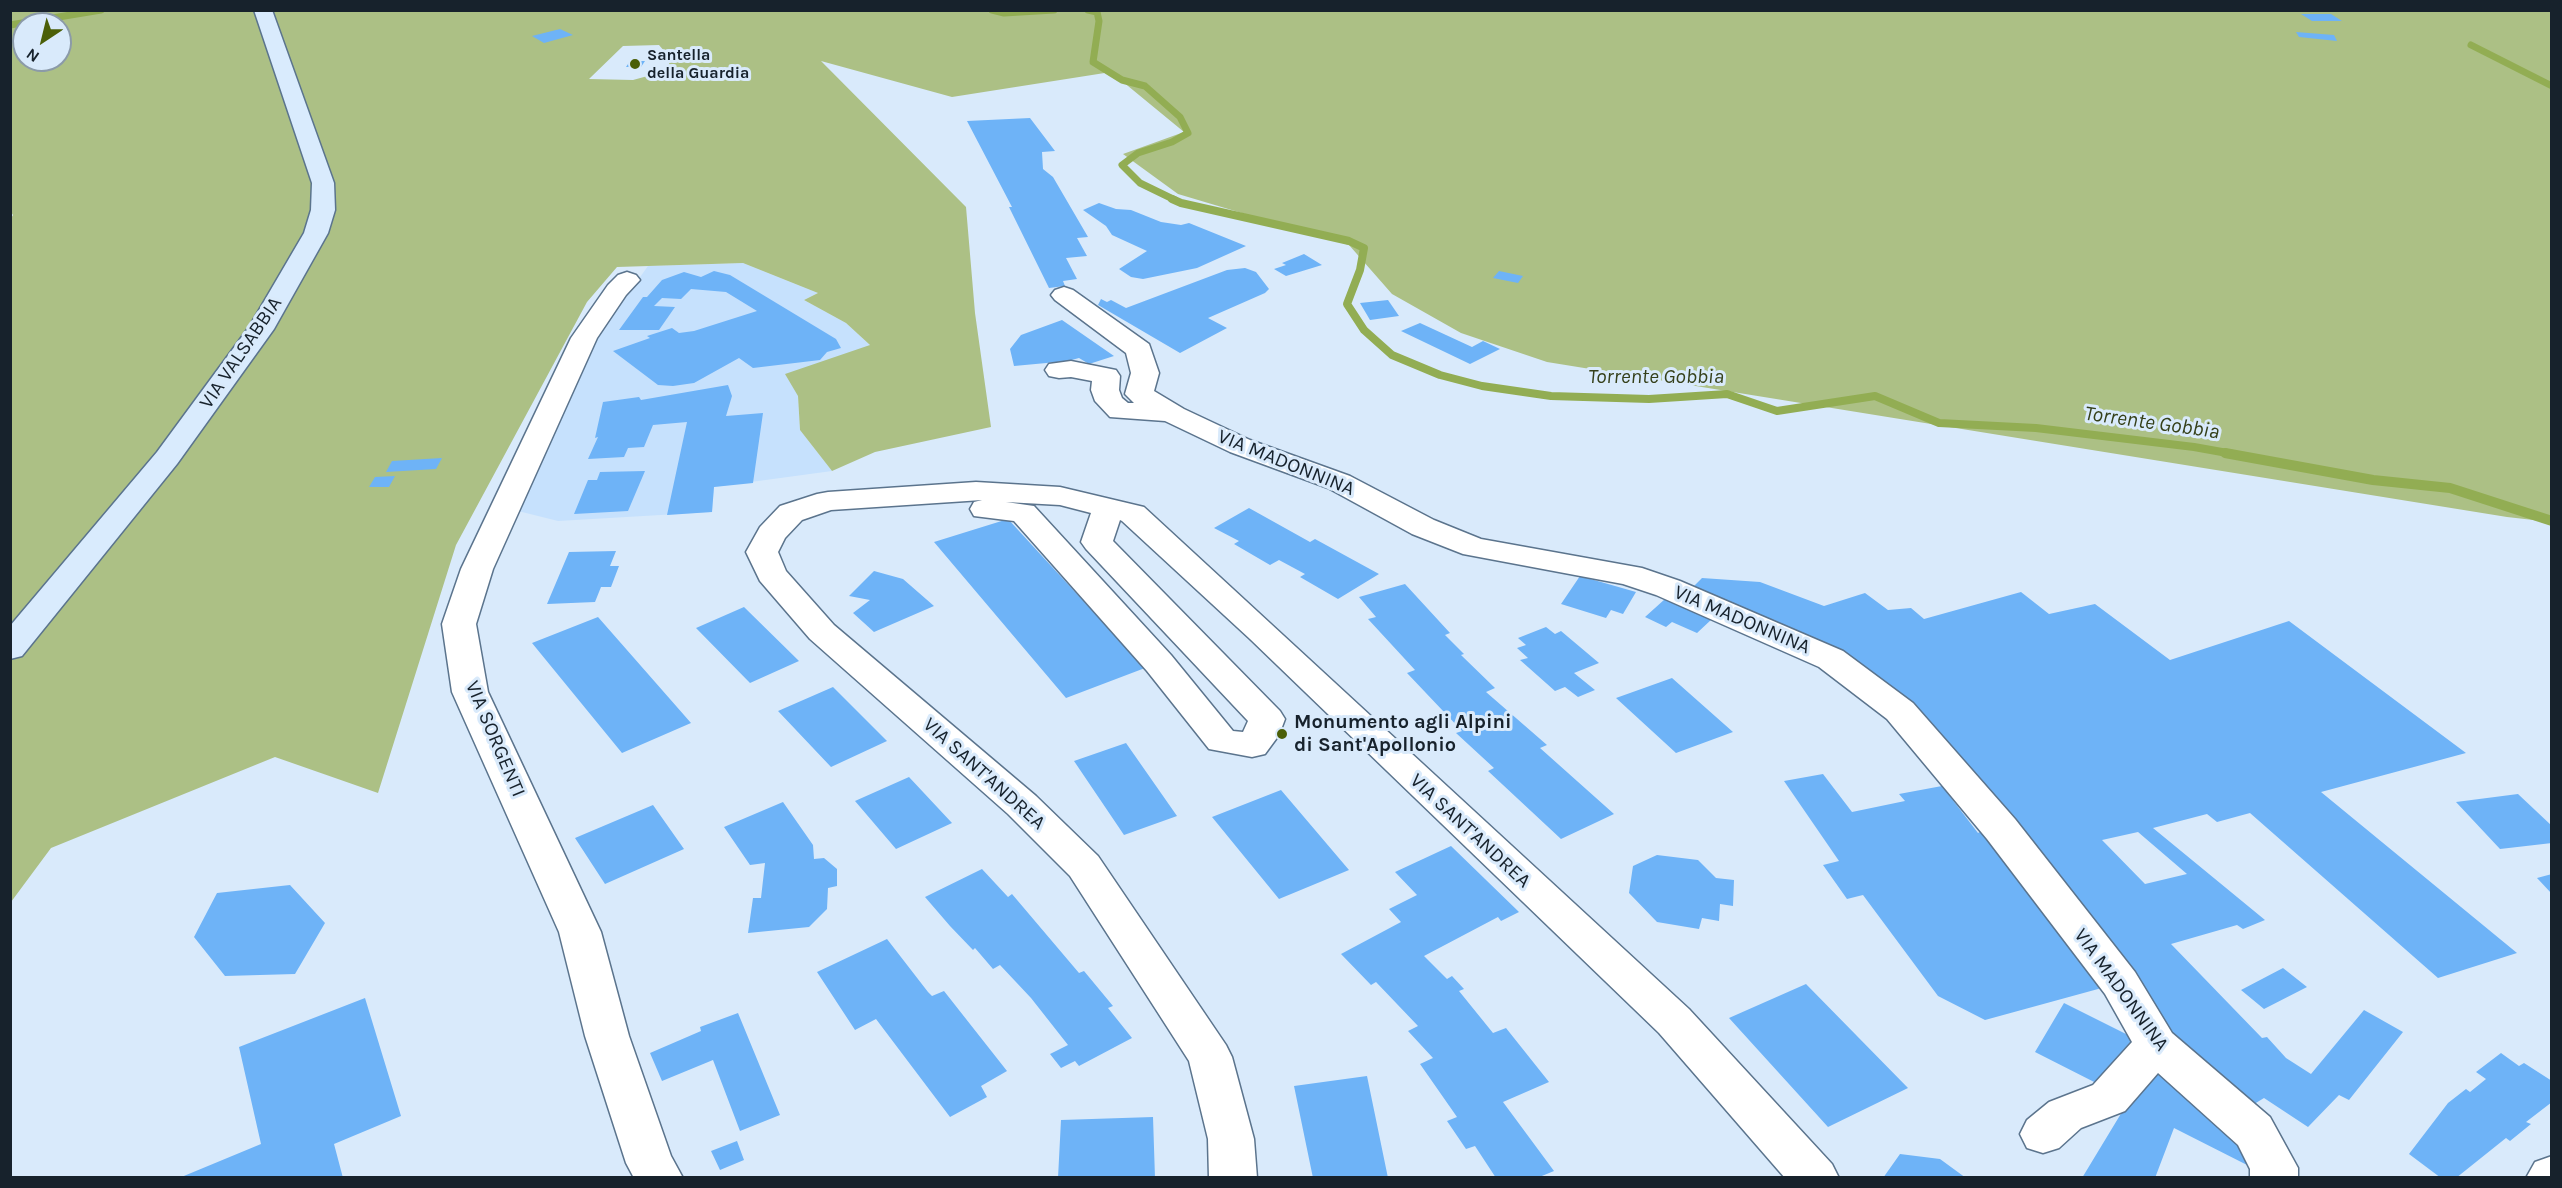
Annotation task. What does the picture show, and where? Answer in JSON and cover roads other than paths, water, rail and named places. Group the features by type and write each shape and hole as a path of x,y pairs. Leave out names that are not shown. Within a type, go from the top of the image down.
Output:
{"main road":[{"name":"VIA VALSABBIA","path":"10,649 167,458 261,329 311,244 323,210 323,183 263,10"}],"street":[{"name":"VIA SORGENTI","path":"627,280 617,290 584,338 477,569 459,624 470,692 580,932 607,1036 650,1163 659,1178"},
{"name":"VIA MADONNINA","path":"1064,295 1139,350 1145,373 1139,394 1171,413 1240,446 1339,482 1423,527 1474,547 1630,575 1668,588 1831,659 1900,711 2001,829 2120,984 2156,1045 2254,1131 2274,1167 2274,1178"},
{"path":"1059,370 1071,369 1106,376 1105,390 1109,401 1120,411 1171,413"},
{"name":"VIA SANT'ANDREA","path":"1233,1178 1231,1139 1210,1057 1084,866 1022,805 822,632 771,574 762,552 771,534 791,513 828,501 976,490 1060,496 1133,514 1262,632 1674,1021 1815,1178"},
{"path":"913,495 933,513 991,509 1023,513 1159,663 1222,741 1252,745 1261,735 1267,719 1097,542 1107,508"},
{"path":"2043,1134 2065,1115 2109,1098 2156,1045"}],"waterway":[{"path":"10,25 101,10"},
{"name":"Torrente Gobbia","path":"992,10 1004,13 1054,10"},
{"name":"Torrente Gobbia","path":"1088,10 1097,12 1099,21 1093,62 1122,80 1145,86 1180,117 1188,133 1172,142 1138,153 1122,165 1140,183 1175,200"},
{"path":"2471,45 2552,86"},
{"name":"Torrente Gobbia","path":"1172,199 1181,203 1349,241 1364,248 1360,270 1347,304 1364,330 1392,355 1440,375 1482,386 1551,396 1649,399 1727,394 1777,411 1875,396 1939,423 2036,428 2194,447 2233,454"},
{"name":"Torrente Gobbia","path":"2225,453 2373,480 2450,488 2552,521"}],"place":[{"name":"Santella della Guardia","path":"635,64"},
{"name":"Monumento agli Alpini di Sant'Apollonio","path":"1282,734"}]}
